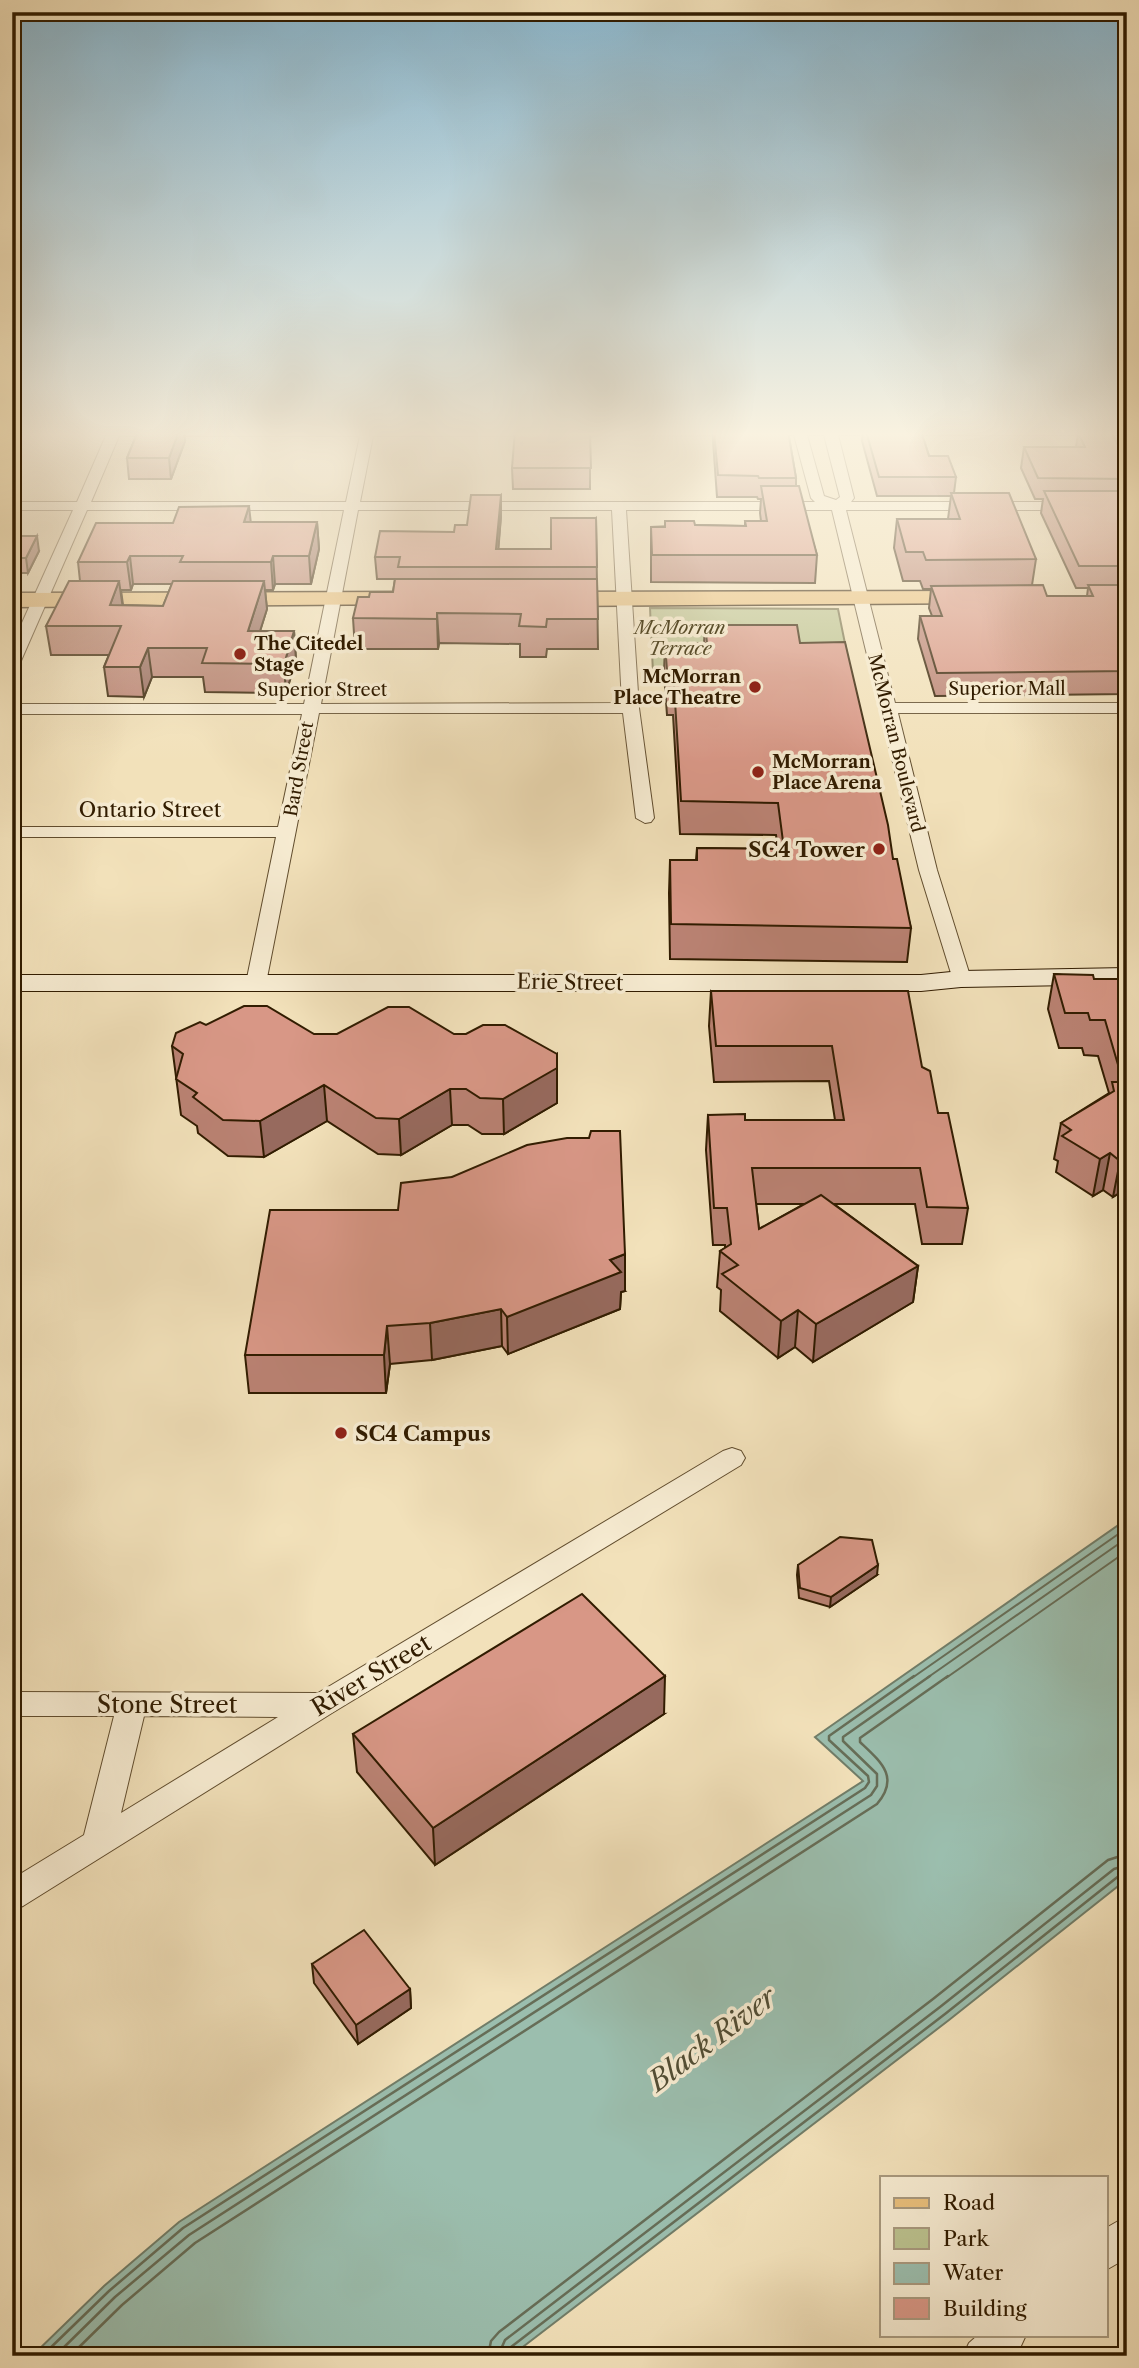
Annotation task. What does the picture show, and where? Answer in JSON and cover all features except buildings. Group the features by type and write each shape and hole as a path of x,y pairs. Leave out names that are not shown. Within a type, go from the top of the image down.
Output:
{"main road":[{"path":"534,599 1003,598"},
{"path":"12,600 424,599"}],"street":[{"path":"12,663 65,542"},
{"name":"Bard Street","path":"256,983 344,542"},
{"path":"621,542 631,708 645,818"},
{"name":"McMorran Boulevard","path":"846,542 928,870 961,979"},
{"name":"Superior Street","path":"12,709 631,708"},
{"name":"Superior Mall","path":"887,708 1127,708"},
{"name":"Ontario Street","path":"12,832 288,832"},
{"name":"Erie Street","path":"12,983 497,981 921,984 961,979 1127,976"},
{"name":"River Street","path":"12,1896 732,1458"},
{"name":"Stone Street","path":"12,1704 322,1705"},
{"path":"99,1843 132,1704"},
{"path":"1108,2250 1127,2234"},
{"path":"982,2356 1006,2336"}],"green space":[{"name":"McMorran Terrace","path":"650,608 838,609 851,673 653,673"}],"water":[{"name":"Black River","path":"1127,1519 1127,1879 949,2020 511,2356 32,2356 104,2286 179,2222 863,1781 815,1737"}],"place":[{"name":"The Citedel Stage","path":"240,654"},
{"name":"McMorran Place Theatre","path":"755,687"},
{"name":"McMorran Place Arena","path":"758,772"},
{"name":"SC4 Tower","path":"879,849"},
{"name":"SC4 Campus","path":"341,1433"}]}
